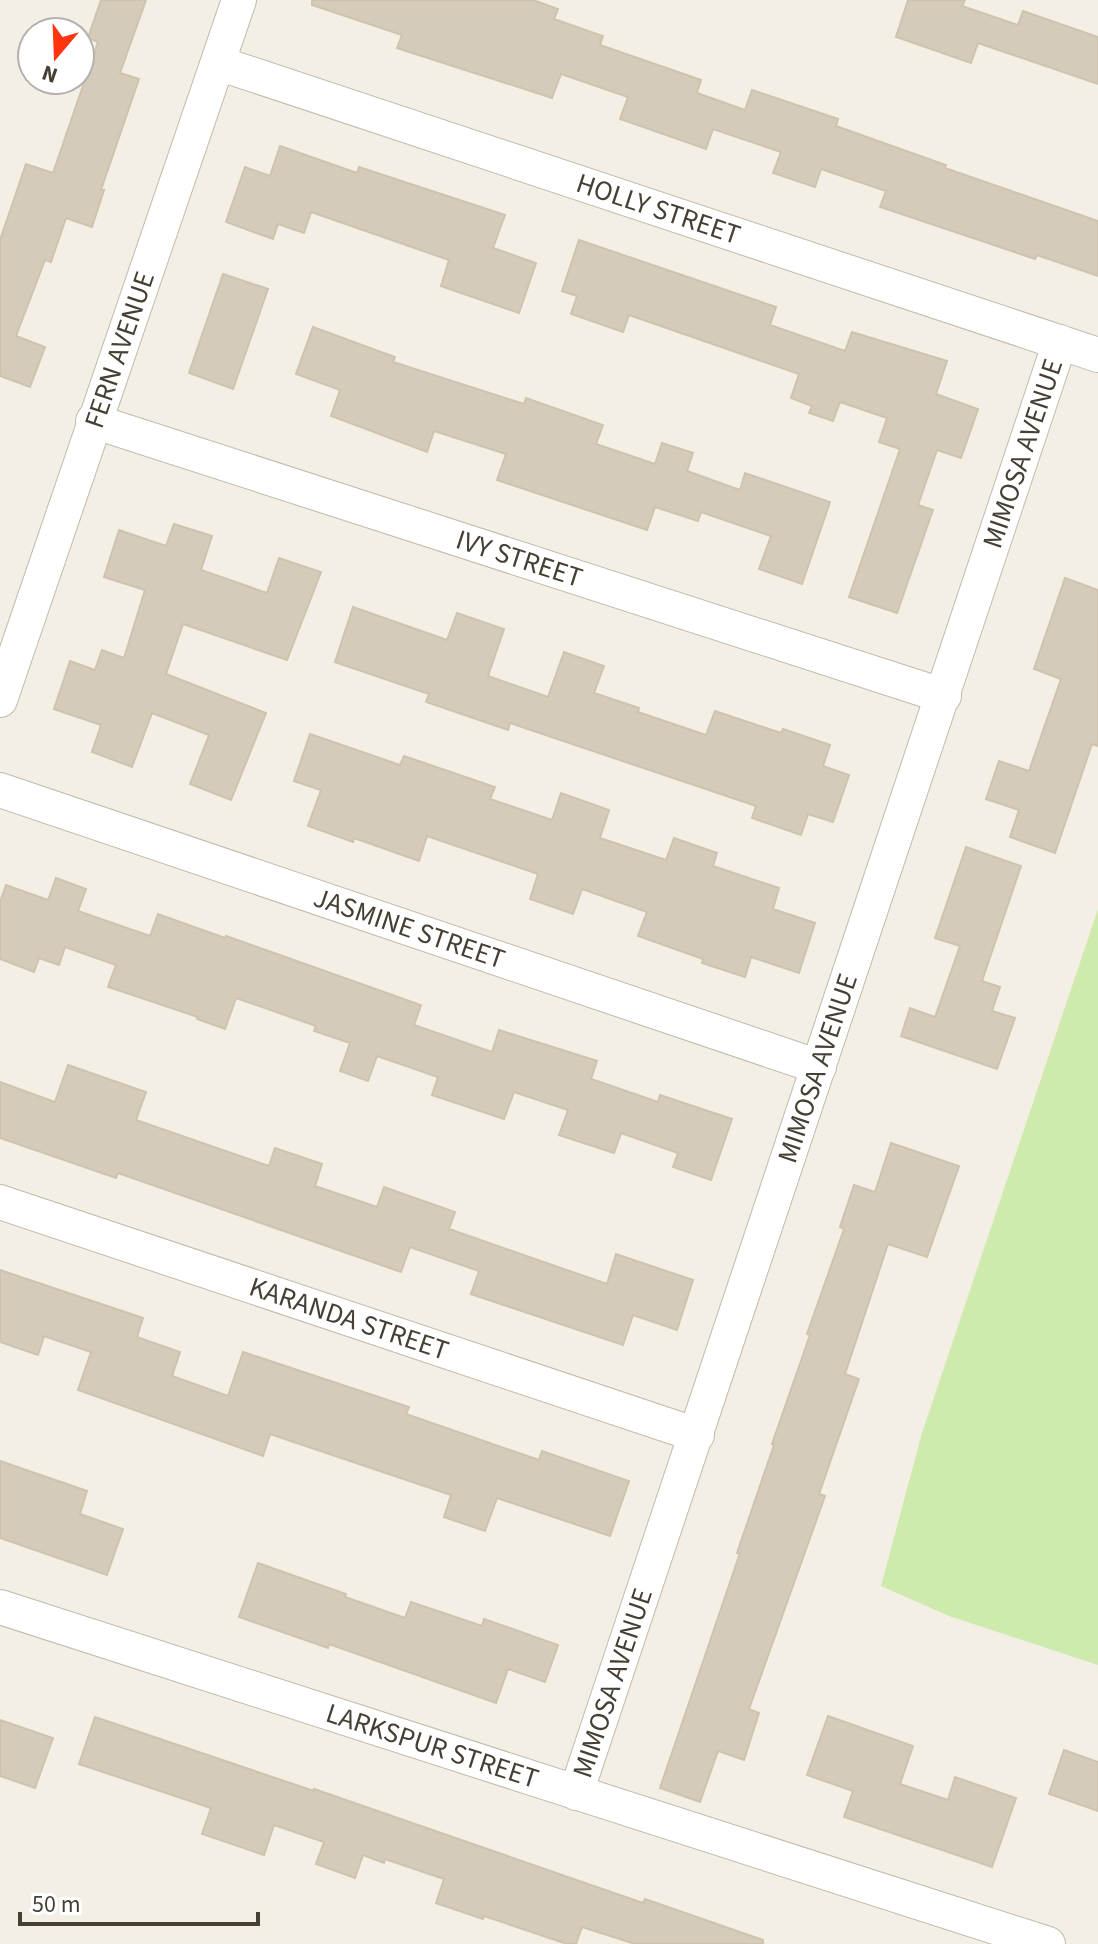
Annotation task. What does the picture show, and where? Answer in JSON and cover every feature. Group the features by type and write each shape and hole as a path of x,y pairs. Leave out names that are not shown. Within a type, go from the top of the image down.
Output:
{"street":[{"name":"FERN AVENUE","path":"0,700 239,0"},
{"name":"HOLLY STREET","path":"218,63 1098,355"},
{"name":"MIMOSA AVENUE","path":"576,1793 1060,342"},
{"name":"IVY STREET","path":"93,421 944,696"},
{"name":"JASMINE STREET","path":"0,790 819,1067"},
{"name":"KARANDA STREET","path":"0,1202 697,1435"},
{"name":"LARKSPUR STREET","path":"0,1607 1048,1944"}],"green space":[{"path":"1098,909 1098,1665 949,1616 881,1586 922,1433"}],"building":[{"path":"101,0 146,0 120,73 139,79 101,190 104,190 92,227 66,218 51,262 45,260 16,336 45,347 30,387 0,376 0,240 26,164 53,173 79,96 96,96 96,16"},
{"path":"312,0 533,0 558,9 554,19 603,36 600,45 701,80 697,93 745,110 752,90 838,119 836,126 946,165 945,168 1098,221 1098,276 1037,255 1035,259 880,207 886,191 821,169 815,187 773,173 781,152 713,129 706,149 620,119 628,97 561,74 552,98 397,48 402,35 312,5"},
{"path":"908,0 965,0 962,6 1018,25 1023,11 1098,37 1098,84 978,43 971,63 896,37"},
{"path":"280,146 357,173 359,167 505,215 493,248 536,263 519,313 441,286 449,260 311,212 304,233 278,224 273,239 226,222 245,167 270,176"},
{"path":"579,240 776,307 770,325 845,351 852,332 947,361 936,394 978,409 961,458 937,450 918,505 933,510 897,613 849,597 900,449 879,442 887,418 840,402 833,421 809,413 812,406 791,398 799,374 629,315 623,332 571,314 577,296 562,291"},
{"path":"223,274 268,289 233,389 189,373"},
{"path":"313,327 395,357 393,362 524,404 526,398 603,425 596,444 655,464 662,443 693,453 687,471 740,490 745,473 830,502 802,584 759,569 771,536 701,512 698,521 655,507 647,530 497,480 506,454 434,431 427,452 331,416 340,390 296,374"},
{"path":"174,524 212,536 201,570 267,593 279,558 321,572 287,660 183,624 166,674 266,713 231,800 190,784 209,735 152,713 132,767 92,752 101,725 54,709 70,661 95,670 102,650 124,658 145,590 104,577 119,530 166,546"},
{"path":"1065,578 1098,590 1098,746 1092,744 1055,853 1010,837 1019,810 986,799 999,761 1029,771 1061,679 1034,669"},
{"path":"353,607 447,640 457,613 504,629 488,676 548,697 564,652 604,666 594,693 639,708 638,712 706,735 715,711 830,745 823,766 849,775 833,822 808,814 801,835 752,818 756,806 510,723 508,730 426,702 429,694 335,662"},
{"path":"310,734 400,765 404,756 495,787 490,799 552,820 561,793 609,810 600,838 666,860 674,838 717,853 713,866 779,888 773,909 815,923 799,973 751,957 745,977 702,963 703,959 638,936 647,912 582,889 573,914 530,899 538,874 427,836 419,861 308,826 321,790 294,781"},
{"path":"966,847 1021,866 982,981 1000,987 992,1011 1015,1018 997,1069 901,1036 910,1008 935,1017 960,946 935,938"},
{"path":"56,878 86,889 78,911 150,936 158,914 421,1005 414,1025 492,1052 499,1030 597,1061 591,1079 658,1102 660,1095 732,1119 711,1180 673,1167 678,1153 621,1133 614,1153 559,1135 568,1110 514,1092 504,1119 432,1095 438,1077 377,1056 368,1081 340,1071 350,1043 314,1031 316,1026 236,998 225,1029 108,987 116,965 65,947 59,965 39,958 34,972 0,959 0,902 6,885 48,900"},
{"path":"68,1065 146,1092 136,1120 269,1166 275,1148 322,1164 315,1186 377,1207 384,1187 455,1212 449,1229 607,1284 616,1254 693,1280 677,1330 633,1315 623,1345 471,1294 479,1271 410,1247 401,1272 118,1173 116,1178 0,1138 0,1082 55,1102"},
{"path":"891,1143 959,1166 927,1257 888,1244 845,1374 859,1379 819,1494 825,1496 749,1709 759,1713 744,1760 718,1751 700,1802 660,1788 740,1553 737,1553 810,1335 807,1334 844,1229 840,1227 854,1185 875,1192"},
{"path":"0,1270 143,1318 137,1337 180,1352 172,1376 228,1396 243,1352 409,1407 406,1414 539,1460 542,1451 629,1481 610,1536 497,1498 485,1531 444,1517 451,1495 270,1434 263,1456 78,1390 91,1352 44,1336 38,1355 0,1342"},
{"path":"0,1461 87,1491 80,1514 123,1529 107,1575 0,1538"},
{"path":"258,1563 405,1618 411,1602 482,1626 484,1619 558,1645 545,1682 508,1669 496,1703 329,1644 328,1648 239,1617"},
{"path":"828,1716 913,1746 900,1784 948,1800 955,1777 1016,1798 992,1867 844,1817 853,1791 807,1775"},
{"path":"95,1717 643,1903 645,1899 763,1940 763,1944 635,1944 582,1927 576,1944 567,1944 436,1903 444,1879 385,1859 384,1863 363,1855 355,1878 316,1864 324,1842 274,1825 264,1855 202,1834 211,1808 79,1764"},
{"path":"0,1720 53,1738 35,1788 0,1776"},
{"path":"1064,1750 1098,1762 1098,1811 1049,1794"}]}
